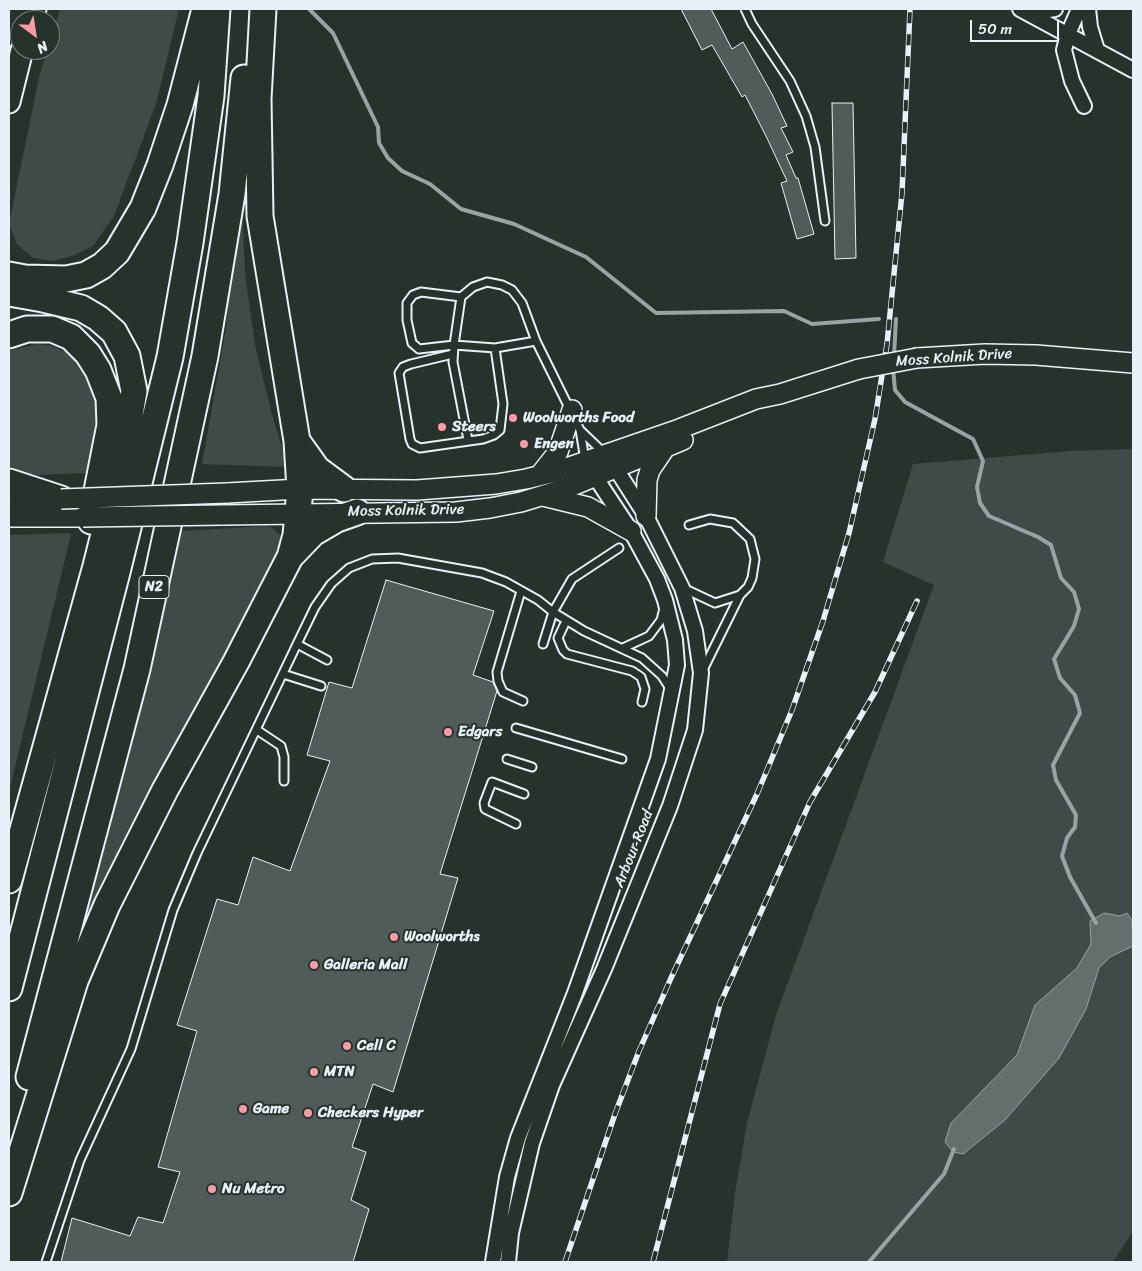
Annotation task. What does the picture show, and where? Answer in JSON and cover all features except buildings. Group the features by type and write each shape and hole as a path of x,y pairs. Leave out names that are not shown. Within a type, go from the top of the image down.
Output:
{"highway":[{"path":"13,278 66,279 86,275 102,266 117,252 143,208 160,165 180,105 205,9"},
{"name":"N2","path":"9,988 117,572 170,357 190,243 211,96 218,9"},
{"name":"N2","path":"9,1156 137,669 202,365 232,194 251,9"},
{"path":"9,1193 76,981 107,905 165,790 236,662 290,557 296,535 299,501 297,441 260,216 258,99 263,9"},
{"path":"9,880 117,482 131,416 134,391 127,356 114,332 98,318 80,308 44,298 13,278"},
{"path":"9,334 27,329 52,329 72,337 88,354 98,370 109,398 110,425 26,816"},
{"path":"297,441 317,469 344,489"},
{"path":"9,482 45,502"},
{"path":"290,557 313,533 337,519 357,512"}],"main road":[{"path":"9,26 15,9"},
{"path":"9,102 20,60"},
{"name":"Moss Kolnik Drive","path":"9,517 45,502 227,493 299,501 357,512 456,512 521,502 542,496 590,469 674,431 756,399 780,394 859,369 917,358 985,354 1028,354 1133,363"},
{"name":"Moss Kolnik Drive","path":"611,461 666,448 770,402 780,394"},
{"path":"539,476 558,452 572,410"},
{"path":"646,516 647,480 650,470 666,448"},
{"name":"Moss Kolnik Drive","path":"9,501 222,515 299,501 344,489 417,490 496,484 590,469"},
{"path":"542,496 588,508 631,531"}],"street":[{"path":"1024,11 1055,9"},
{"path":"1079,9 1068,34 1064,50 1072,81 1084,106"},
{"path":"1088,9 1090,27 1097,50"},
{"path":"1024,11 1133,70"},
{"name":"Arbour Road","path":"493,1262 507,1177 518,1138 604,968 670,806 695,730 701,673 695,631 682,588 646,516 611,461"},
{"name":"Arbour Road","path":"508,1262 512,1233 546,1082 575,993 658,758 676,665 675,648 665,600 657,579 631,531 590,469"}],"lane":[{"path":"745,9 752,24 790,81 806,116 814,147 825,221"},
{"path":"468,440 454,345 461,297 473,287 486,282 502,285 512,290 522,302 536,342 572,410 580,430 590,469"},
{"path":"461,297 421,292 413,295 407,302 407,320 412,343 419,349 454,345 495,348 536,342"},
{"path":"454,354 403,368 399,373 410,439 416,446 429,448 483,438 494,435 500,430 503,420 503,404 495,348"},
{"path":"580,430 611,461"},
{"path":"689,525 710,519 733,523 750,539 755,559 752,578 748,587 740,595 701,673"},
{"path":"544,644 553,612 572,579 619,548"},
{"path":"46,1262 80,1160 131,1049 173,910 197,853 297,644 315,607 331,584 349,568 372,559 398,558 482,573 506,582 566,621 642,658 653,667 672,693"},
{"path":"682,588 715,602 740,595"},
{"path":"520,591 497,672 498,681 504,692 523,701"},
{"path":"623,648 650,636 661,620 665,600"},
{"path":"566,621 558,638 563,650 567,654 632,671 641,677 645,689 642,702"},
{"path":"297,644 327,660"},
{"path":"283,674 321,686"},
{"path":"516,728 622,759"},
{"path":"257,730 281,746 284,758 284,781"},
{"path":"508,759 532,767"},
{"path":"516,824 485,809 484,803 492,782 524,794"}],"shaded area":[{"path":"179,9 156,104 114,216 93,246 73,256 52,261 33,258 17,244 9,224 39,77 45,60 60,60 60,10"},
{"path":"237,203 242,203 245,274 255,345 272,415 288,467 202,464 226,328"},
{"path":"37,344 52,346 66,352 88,372 98,400 98,415 86,473 38,475 22,473 9,466 9,351"},
{"path":"1133,449 1133,931 1132,920 1104,913 1090,921 1091,944 1087,954 1077,968 1036,1005 1017,1055 951,1123 1005,1120 1086,1009 1099,968 1110,957 1133,946 1133,1231 1113,1262 727,1262 735,1193 747,1123 776,1015 934,585 883,562 913,464 1070,451"},
{"path":"270,526 281,536 281,549 148,801 66,965 174,568 181,531"},
{"path":"71,534 9,792 9,535"},
{"path":"1104,913 1120,916 1127,913 1132,920 1133,946 1110,957 1099,968 1086,1009 1059,1058 1005,1120 963,1154 953,1152 945,1142 951,1123 1017,1055 1035,1005 1077,968 1091,944 1090,921"}],"waterway":[{"path":"310,10 333,33 378,127 379,143 388,158 402,171 430,184 461,209 514,224 586,257 656,313 784,311 812,324 879,319"},
{"path":"894,356 896,319"},
{"path":"893,368 895,390 905,402 973,439 983,461 977,487 980,503 989,516 1038,537 1051,545 1061,578 1074,592 1079,609 1074,626 1054,659 1060,678 1075,695 1080,713 1053,765 1056,780 1076,815 1075,827 1067,838 1062,856 1070,877 1096,923"},
{"path":"869,1262 944,1174 954,1149"}],"railway":[{"path":"565,1262 615,1114 639,1051 757,794 792,710 823,621 849,533 875,419 887,344 902,193 910,9"},
{"path":"653,1262 720,1004 810,802 875,692 917,601"}],"place":[{"name":"Woolworths Food","path":"513,418"},
{"name":"Steers","path":"442,427"},
{"name":"Engen","path":"524,444"},
{"name":"Edgars","path":"448,732"},
{"name":"Woolworths","path":"394,937"},
{"name":"Galleria Mall","path":"314,965"},
{"name":"Cell C","path":"347,1046"},
{"name":"MTN","path":"314,1072"},
{"name":"Game","path":"243,1109"},
{"name":"Checkers Hyper","path":"308,1113"},
{"name":"Nu Metro","path":"212,1189"}]}
